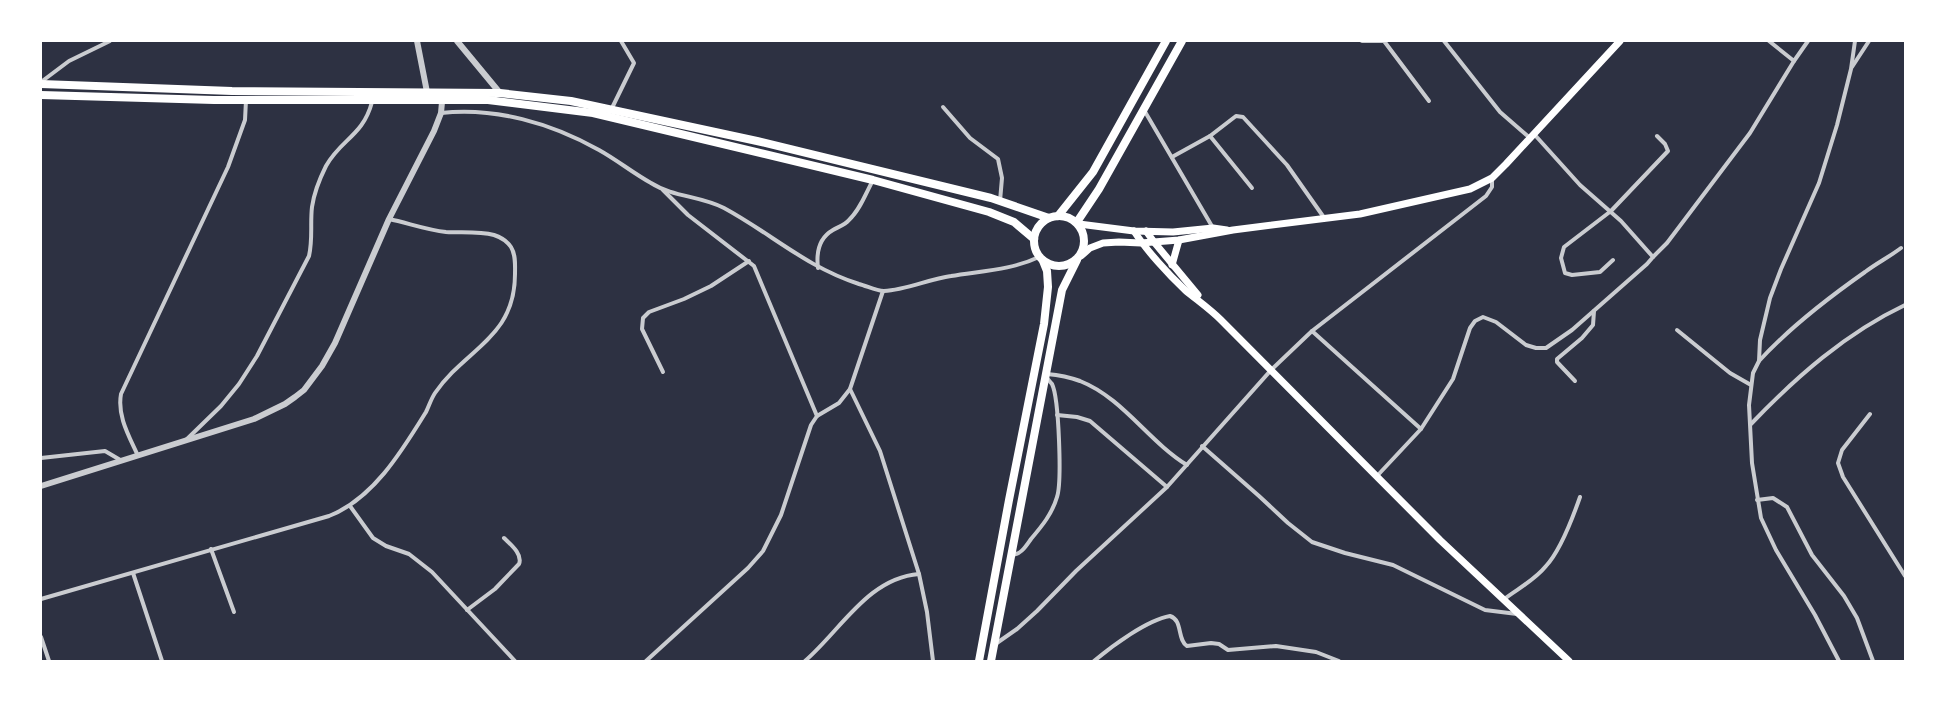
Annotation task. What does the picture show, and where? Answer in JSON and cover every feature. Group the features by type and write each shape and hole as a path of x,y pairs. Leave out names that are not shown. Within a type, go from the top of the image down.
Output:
{"main road":[{"path":"1058,216 1094,172 1166,41"},
{"path":"1078,223 1102,184 1182,41"},
{"path":"980,661 1009,500 1044,324 1048,287 1047,271 1035,248 1034,238 1042,223 1050,218 1058,216 1071,219 1078,223 1134,231 1173,232 1233,230 1360,214 1470,189 1492,178 1579,87 1620,41"},
{"path":"41,83 232,91 500,92 571,101 757,141 1000,201 1050,218"},
{"path":"41,95 372,102 442,102 488,100 594,113 873,180 989,212 1014,222 1034,238"},
{"path":"991,661 1010,555 1062,290 1085,245 1084,234 1078,223"},
{"path":"1134,231 1142,243 1185,289 1203,302"},
{"path":"1146,231 1203,302 1502,601 1569,661"},
{"path":"1041,259 1051,266 1060,267 1070,265 1090,248 1103,243 1142,243 1179,240 1215,231"},
{"path":"1172,265 1179,240"}],"street":[{"path":"41,83 69,61 110,41"},
{"path":"417,41 427,92"},
{"path":"457,41 500,92"},
{"path":"611,110 634,62 621,41"},
{"path":"1362,41 1384,41 1429,101"},
{"path":"1444,41 1500,112 1532,136 1597,202 1611,211 1652,256"},
{"path":"1768,41 1794,61"},
{"path":"1377,476 1421,429 1453,379 1470,328 1475,321 1483,317 1496,322 1526,345 1536,348 1546,348 1572,330 1647,264 1652,256 1666,243 1750,133 1808,41"},
{"path":"1839,661 1831,644 1767,533 1757,500 1749,437 1751,424 1749,404 1753,373 1758,361 1760,340 1770,298 1780,269 1819,183 1837,125 1851,69 1856,41"},
{"path":"1851,69 1869,41"},
{"path":"138,456 121,415 119,406 121,394 230,160 245,120 246,100"},
{"path":"186,440 221,406 239,384 257,356 309,256 312,244 312,208 321,178 333,156 362,125 368,115 372,102"},
{"path":"41,486 254,419 285,404 304,390 322,366 335,343 390,219 434,131 442,102"},
{"path":"943,107 970,138 998,159 1002,178 1000,201"},
{"path":"1143,109 1215,231"},
{"path":"440,113 482,112 509,116 557,130 598,150 663,190 688,215 754,266 817,416"},
{"path":"1172,157 1210,136 1236,116 1243,117 1287,165 1325,219"},
{"path":"1210,136 1252,188"},
{"path":"1613,260 1600,272 1572,275 1565,273 1561,258 1564,247 1611,211 1668,151 1665,144 1657,136"},
{"path":"994,645 1010,634 1037,611 1076,571 1167,486 1271,370 1312,331 1486,196 1492,187 1492,178"},
{"path":"818,268 816,258 819,244 829,232 845,224 852,217 873,180"},
{"path":"663,190 720,206 739,216 818,268 839,278 883,291 944,277 1018,265 1041,259"},
{"path":"41,599 329,516 350,506 372,486 390,465 423,417 435,394 448,377 499,328 512,300 514,286 513,252 507,242 496,236 444,232 390,219"},
{"path":"1758,361 1778,340 1800,322 1865,272 1901,248"},
{"path":"663,372 642,329 643,318 649,312 684,299 711,286 749,261"},
{"path":"646,661 748,568 763,551 780,515 807,433 817,416 839,404 850,389 883,291"},
{"path":"1751,424 1791,383 1809,368 1881,317 1905,305"},
{"path":"1575,381 1557,362 1557,359 1582,338 1593,325 1594,311"},
{"path":"1677,330 1730,374 1751,385"},
{"path":"1312,331 1421,429"},
{"path":"1010,555 1016,555 1022,550 1041,527 1050,515 1058,496 1060,457 1057,415 1053,388 1046,376"},
{"path":"1046,376 1072,378 1096,389 1119,406 1158,444 1187,465"},
{"path":"850,389 880,450 919,574 927,612 933,661"},
{"path":"1870,414 1842,450 1838,463 1847,484 1905,576"},
{"path":"1057,415 1077,417 1090,421 1167,486"},
{"path":"1202,446 1288,523 1312,542 1345,553 1394,565 1486,610 1517,614"},
{"path":"41,458 105,451 122,461"},
{"path":"1502,601 1532,580 1547,566 1567,529 1580,498"},
{"path":"1757,500 1773,498 1787,507 1812,555 1844,596 1857,618 1873,661"},
{"path":"350,506 373,538 386,546 415,558 458,598 515,661"},
{"path":"468,610 495,589 519,564 521,560 520,556 504,538"},
{"path":"211,549 234,612"},
{"path":"133,573 162,661"},
{"path":"805,661 873,592 895,579 906,575 919,574"},
{"path":"1094,661 1114,645 1158,620 1170,616 1177,622 1182,640 1187,646 1211,643 1219,644 1228,650 1258,647 1283,647 1316,652 1339,661"},
{"path":"41,637 49,661"},
{"path":"650,661 656,652"}]}
